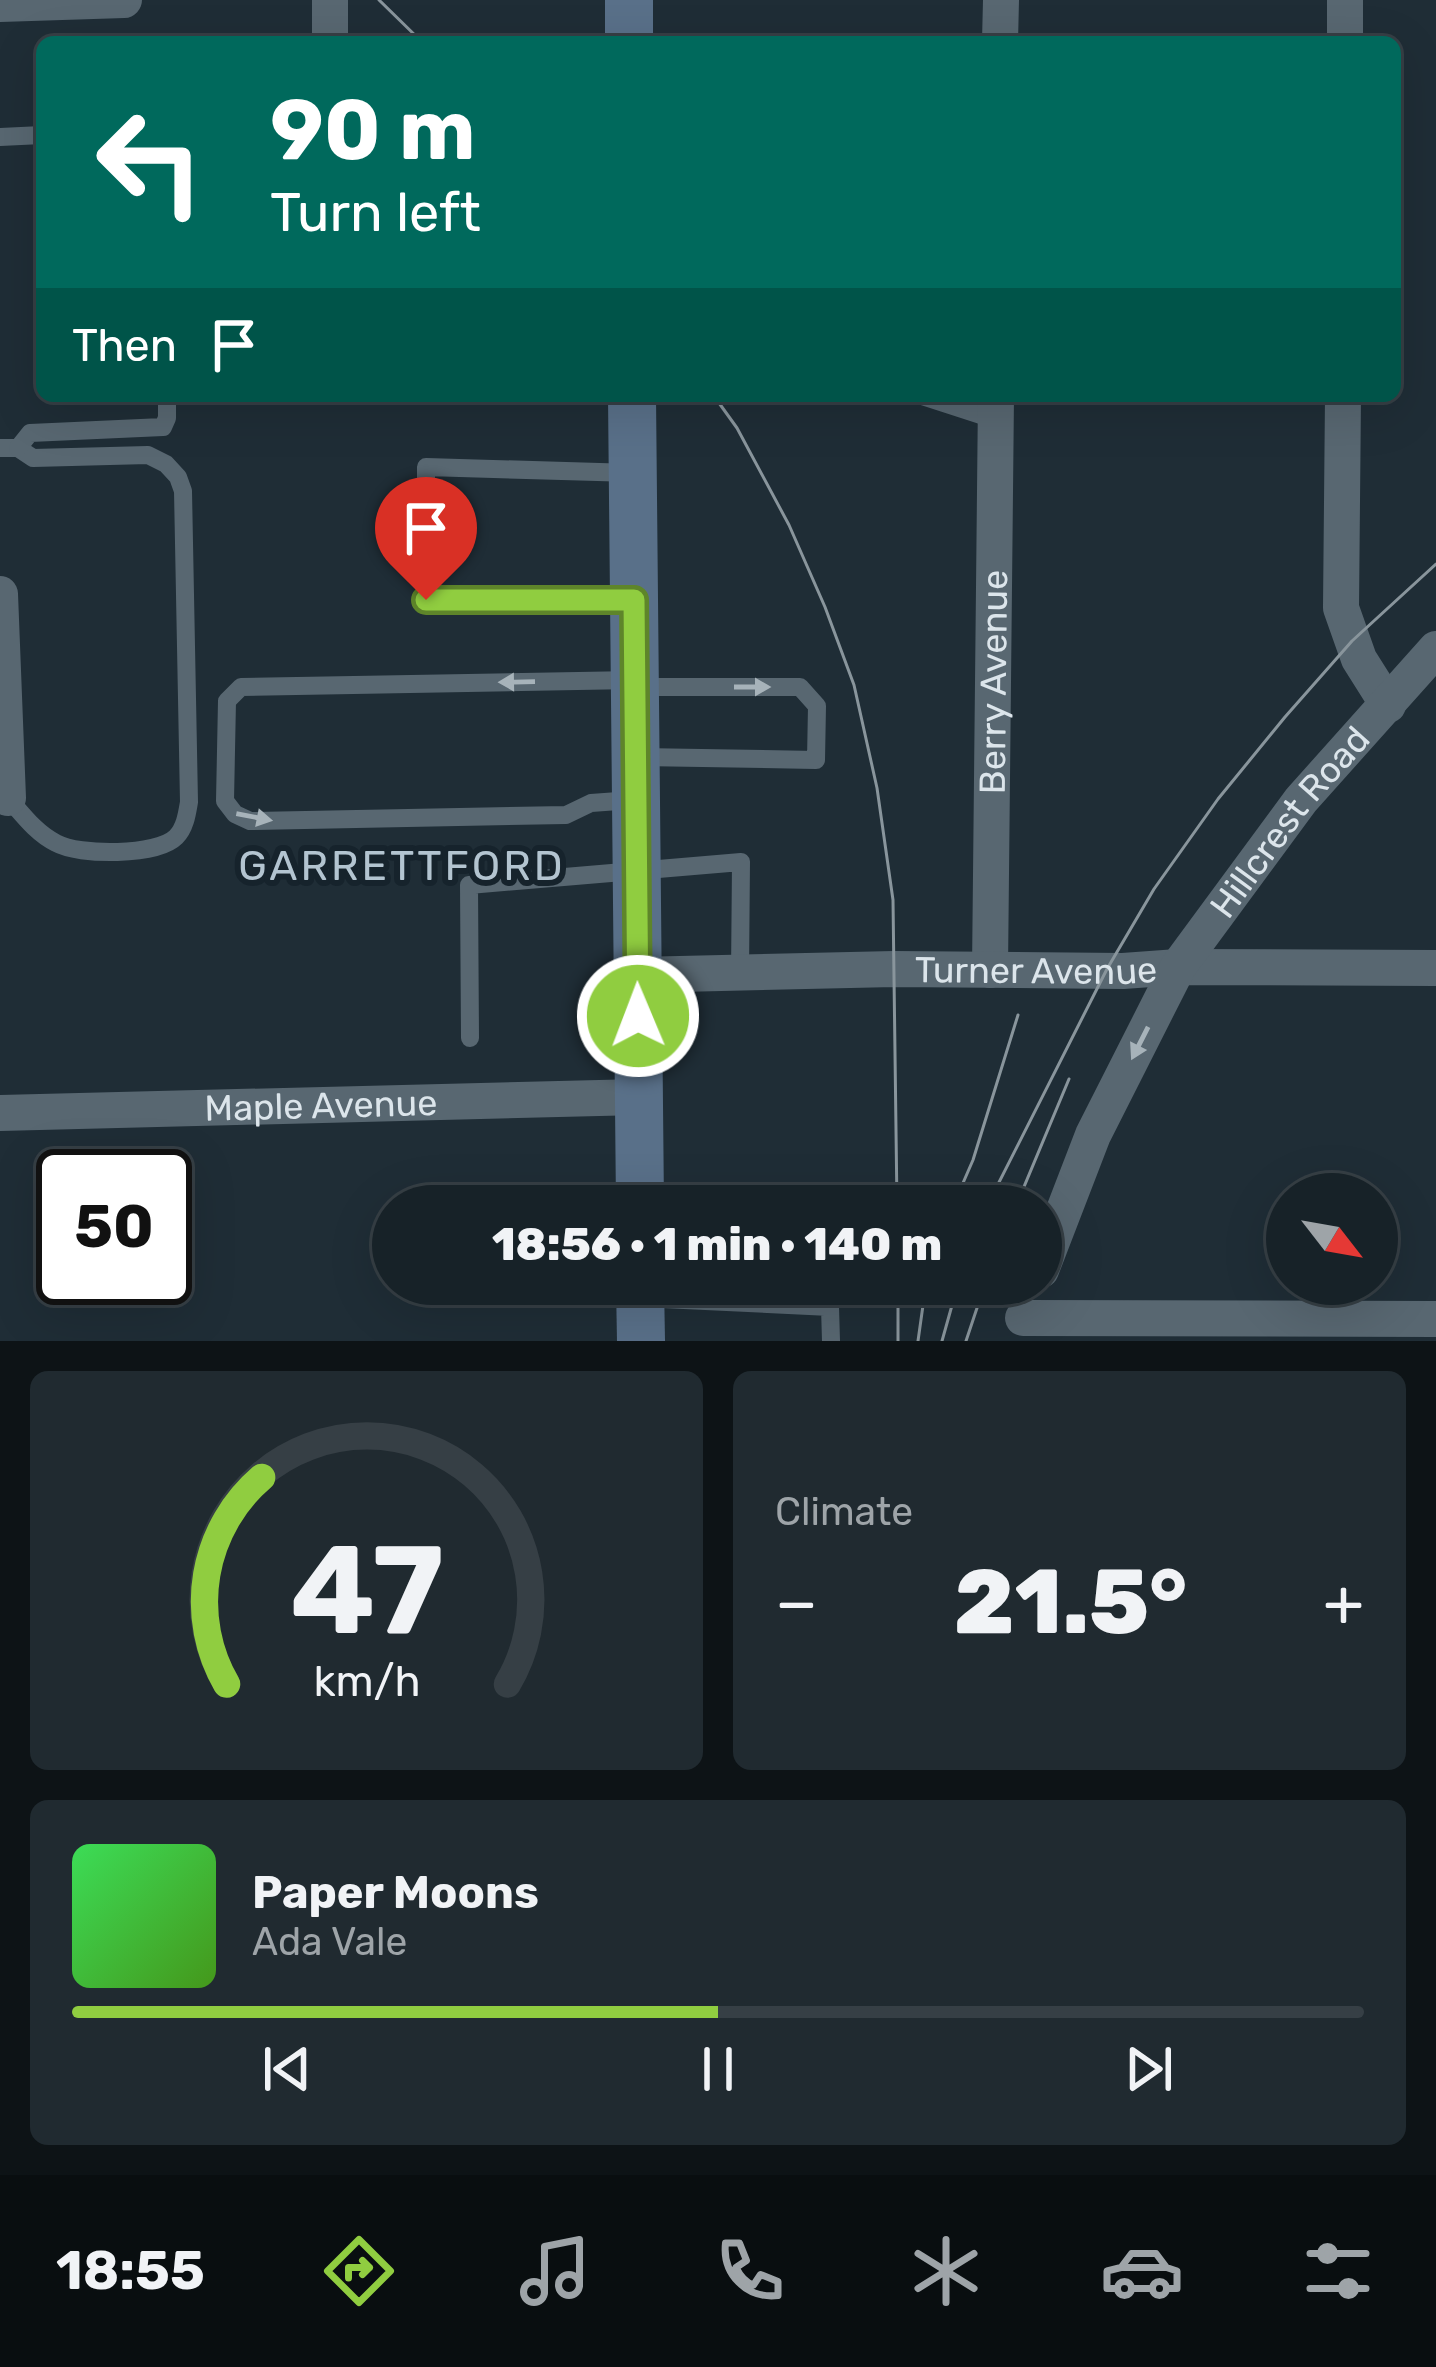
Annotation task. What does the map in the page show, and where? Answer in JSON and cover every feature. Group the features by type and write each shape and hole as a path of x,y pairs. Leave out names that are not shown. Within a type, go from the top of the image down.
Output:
{"main road":[{"path":"629,0 629,36"},
{"path":"632,402 640,1185"}],"street":[{"path":"0,4 124,0"},
{"path":"330,0 330,36"},
{"path":"1000,36 1001,0"},
{"path":"1345,0 1345,36"},
{"path":"1343,402 1341,608 1359,659 1388,705"},
{"name":"Berry Avenue","path":"991,970 996,408"},
{"path":"0,594 5,788"},
{"name":"Hillcrest Road","path":"1062,1215 1093,1135 1178,967 1301,800 1436,649"},
{"name":"Turner Avenue","path":"637,975 891,969 1436,968"},
{"name":"Maple Avenue","path":"0,1113 640,1097"},
{"path":"1025,1314 1436,1318"}],"lane":[{"path":"0,137 36,135"},
{"path":"9,448 30,433 163,427 166,402"},
{"path":"959,402 996,408"},
{"path":"5,788 32,826 75,850 139,851 160,846 176,838 190,802 183,491 178,477 148,454 32,458 9,448"},
{"path":"633,473 426,467 426,600 634,600"},
{"path":"634,684 800,687 817,706 816,760 636,778 566,815 250,821 235,814 225,801 227,700 242,687 634,684"},
{"path":"470,1038 469,884 741,862 740,974"},
{"path":"640,1308 830,1307 831,1341"}],"tram line":[{"path":"379,0 416,36"},
{"path":"718,402 789,525 854,685 877,788 893,900 897,1185"},
{"path":"998,1185 1107,969 1154,889 1218,799 1285,717 1352,641 1436,564"},
{"path":"962,1185 1018,1015"},
{"path":"1025,1185 1069,1079"},
{"path":"898,1305 898,1341"},
{"path":"918,1341 923,1305"},
{"path":"942,1341 952,1305"},
{"path":"966,1341 978,1305"}],"district":[{"name":"GARRETTFORD","path":"402,866"}],"route":[{"path":"426,600 634,600 638,1016"}]}
